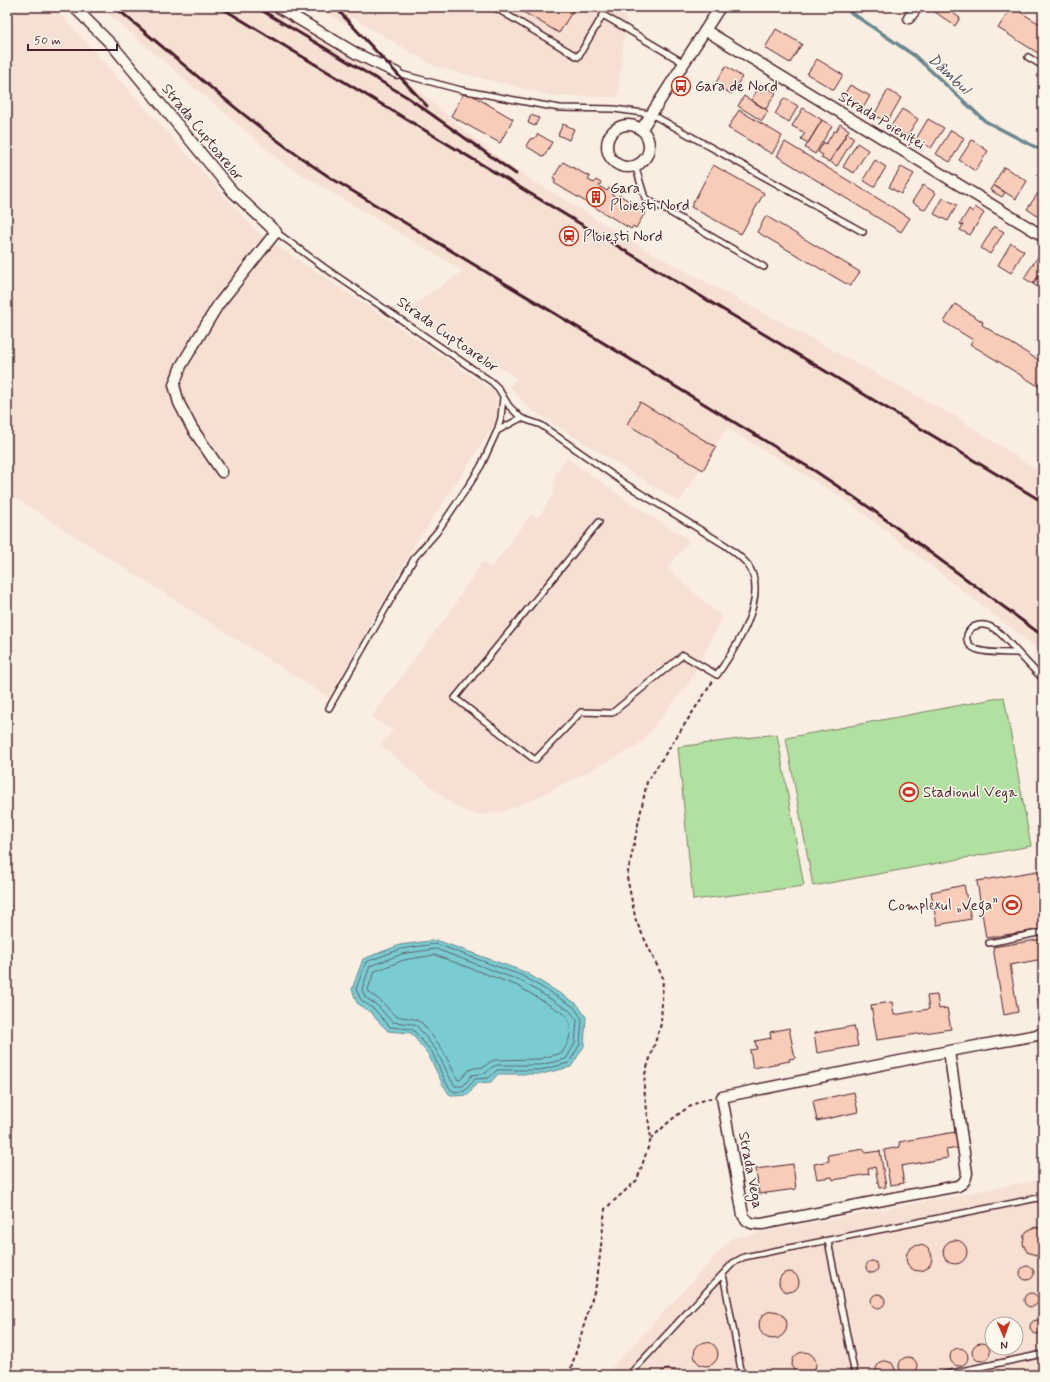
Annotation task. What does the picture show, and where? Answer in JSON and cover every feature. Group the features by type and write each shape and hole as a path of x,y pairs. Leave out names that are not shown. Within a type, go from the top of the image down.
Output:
{"street":[{"name":"Strada Cuptoarelor","path":"74,7 113,46 232,191 276,232"},
{"path":"278,7 357,54 397,73"},
{"path":"641,130 720,7"},
{"path":"909,18 917,7"},
{"name":"Strada Poieniței","path":"705,30 1043,236"},
{"path":"629,125 636,127 641,130 648,140 648,152 641,162 636,165 629,167 622,166 616,163 608,153 608,139 616,129 622,126 629,125"},
{"path":"222,472 192,428 179,403 174,385 181,366 218,304 276,232"},
{"path":"722,1096 1043,1034"},
{"name":"Strada Vega","path":"722,1096 743,1215 750,1223 762,1224 842,1207 958,1186 963,1183 967,1173 949,1051"}],"lane":[{"path":"494,7 578,57 603,15 684,63"},
{"path":"1028,57 1043,66"},
{"path":"397,73 461,90 560,108 614,108 651,114 863,232"},
{"path":"636,165 645,198 764,267"},
{"name":"Strada Cuptoarelor","path":"276,232 325,268 492,382 521,418"},
{"path":"330,708 415,557 437,532 481,466 497,431 501,418 503,397"},
{"path":"497,431 521,418 541,425 627,485 725,545 738,555 748,566 754,578 755,588 752,611 743,634 717,675 684,655 612,713 581,712 535,760 455,698 599,522"},
{"path":"1018,653 976,650 967,641 966,635 968,629 973,626 989,626 995,629 1018,653 1043,680"},
{"path":"989,943 1043,932"},
{"path":"629,1375 733,1263 744,1258 1043,1197"},
{"path":"828,1241 855,1375"},
{"path":"723,1274 742,1375"},
{"path":"942,1375 1043,1354"}],"path":[{"path":"569,1375 597,1282 606,1209 637,1180 651,1139 644,1088 645,1074 661,1024 663,978 636,921 627,877 647,782 717,675"},
{"path":"651,1139 679,1113 701,1101 722,1096"}],"shaded area":[{"path":"7,7 54,7 257,232 494,391 498,405 497,421 413,548 329,698 7,493"},
{"path":"100,7 265,7 384,77 412,84 464,130 514,169 647,250 955,416 1043,474 1043,653 846,500 727,428 679,502 530,409 510,387 516,378 406,310 463,271 284,164"},
{"path":"316,7 627,7 618,97 553,96 436,67 352,17 346,25"},
{"path":"567,458 631,503 690,541 667,568 722,617 689,683 638,746 528,802 499,813 476,815 456,807 380,745 393,730 371,717 449,613 482,562 492,567 531,514 538,518 554,493 555,474"},
{"path":"1043,1179 1043,1375 605,1375 732,1238"}],"green space":[{"name":"Stadionul Vega","path":"1004,697 1031,846 813,886 786,738"},
{"path":"777,734 804,886 693,900 678,747"}],"water":[{"path":"436,940 525,972 577,1004 586,1017 584,1046 571,1067 541,1074 498,1074 491,1082 477,1083 468,1095 454,1096 449,1094 428,1054 411,1033 388,1031 372,1013 357,1003 352,989 363,959 400,945"}],"building":[{"path":"515,7 575,7 559,33"},
{"path":"928,7 944,7 960,18 955,26"},
{"path":"954,7 966,7 962,12"},
{"path":"1012,7 1043,26 1043,51 1041,55 998,28"},
{"path":"776,29 802,44 790,63 765,48"},
{"path":"817,59 843,75 834,90 807,74"},
{"path":"726,66 742,77 731,94 715,84"},
{"path":"761,84 776,93 766,109 751,100"},
{"path":"850,85 870,96 862,110 842,98"},
{"path":"888,90 901,98 887,122 874,115"},
{"path":"465,91 513,119 500,143 451,116"},
{"path":"744,96 768,111 762,121 738,106"},
{"path":"784,98 798,106 789,122 775,114"},
{"path":"803,108 822,120 808,143 801,139 805,133 792,126"},
{"path":"902,109 918,119 907,136 891,126"},
{"path":"739,110 782,136 772,154 728,128"},
{"path":"531,115 539,118 535,126 528,123"},
{"path":"928,119 944,128 931,148 916,139"},
{"path":"822,120 832,126 815,154 805,148"},
{"path":"563,124 574,129 569,140 558,135"},
{"path":"840,124 849,130 829,162 821,158 823,155 818,152 824,142 826,144 834,131 836,132"},
{"path":"951,130 964,138 950,162 936,154"},
{"path":"847,133 854,138 837,166 830,162"},
{"path":"538,134 552,142 544,157 526,146 530,139 535,138"},
{"path":"972,140 988,151 975,171 959,160"},
{"path":"785,142 910,218 901,232 777,156"},
{"path":"857,143 868,150 854,173 843,167"},
{"path":"875,160 886,167 874,187 863,180"},
{"name":"Gara Ploiești Nord","path":"563,162 590,177 588,180 594,183 596,180 601,183 599,186 607,191 609,188 614,191 612,194 618,198 619,195 646,211 636,228 633,226 631,229 554,183 556,180 553,178"},
{"path":"713,165 764,193 741,234 691,207"},
{"path":"901,167 914,174 901,194 889,187"},
{"path":"1004,167 1027,181 1016,199 993,185"},
{"path":"923,185 936,193 925,210 912,202"},
{"path":"993,185 1005,192 1002,197 990,190"},
{"path":"1043,186 1043,218 1042,219 1027,209"},
{"path":"943,198 957,205 948,221 934,214"},
{"path":"975,207 984,213 970,235 960,230 963,225 960,224 969,209 973,212"},
{"path":"766,216 860,272 850,286 757,232"},
{"path":"994,226 1004,232 990,254 981,248"},
{"path":"1011,243 1024,251 1011,273 998,265"},
{"path":"1043,249 1043,269 1033,284 1024,278"},
{"path":"1043,269 1043,287 1042,290 1033,284"},
{"path":"955,304 983,322 982,325 1043,363 1043,389 970,344 973,340 944,322"},
{"path":"640,402 716,447 703,470 627,424"},
{"name":"Complexul „Vega”","path":"1043,870 1043,929 986,938 977,881"},
{"path":"964,885 971,919 937,925 931,892"},
{"path":"1043,939 1043,959 1010,965 1018,1012 1004,1015 993,947"},
{"path":"1043,994 1043,1018 1041,1018 1037,995"},
{"path":"937,995 939,1009 947,1008 951,1029 877,1040 871,1005 892,1002 894,1015 929,1009 927,996"},
{"path":"854,1026 858,1046 817,1053 814,1033"},
{"path":"789,1028 795,1058 789,1059 790,1061 753,1068 750,1050 757,1049 755,1041 771,1038 770,1032"},
{"path":"854,1092 858,1112 817,1121 813,1101"},
{"path":"955,1132 958,1148 946,1150 948,1158 901,1166 904,1183 890,1185 884,1150 900,1147 899,1142"},
{"path":"864,1149 865,1153 880,1151 886,1187 879,1188 875,1167 868,1169 869,1174 833,1180 832,1177 817,1179 814,1164 829,1161 828,1155"},
{"path":"793,1164 796,1189 759,1194 756,1169"},
{"path":"1035,1227 1043,1229 1043,1253 1040,1255 1027,1252 1023,1244 1024,1235 1027,1231"},
{"path":"950,1240 960,1240 967,1247 967,1257 960,1264 950,1264 943,1257 943,1247"},
{"path":"919,1245 928,1249 932,1258 928,1267 919,1271 910,1267 906,1258 910,1249"},
{"path":"870,1261 874,1261 878,1267 874,1273 870,1273 866,1269 866,1265"},
{"path":"1024,1266 1030,1266 1034,1270 1034,1276 1030,1280 1024,1280 1020,1276 1020,1270"},
{"path":"789,1272 796,1275 799,1282 796,1289 789,1292 782,1289 779,1282 782,1275"},
{"path":"1031,1293 1036,1295 1038,1300 1036,1305 1031,1307 1026,1305 1024,1300 1026,1295"},
{"path":"875,1294 881,1294 885,1298 885,1304 881,1308 875,1308 871,1304 871,1298"},
{"path":"773,1311 783,1315 787,1325 783,1335 773,1339 763,1335 759,1325 763,1315"},
{"path":"1034,1320 1040,1320 1044,1324 1044,1330 1040,1334 1034,1334 1030,1330 1030,1324"},
{"path":"706,1342 714,1346 718,1354 714,1362 706,1366 698,1362 694,1354 698,1346"},
{"path":"977,1343 984,1343 984,1356 990,1356 985,1361 977,1361 972,1356 972,1348"},
{"path":"959,1348 963,1349 967,1353 967,1361 963,1365 959,1366 955,1365 951,1361 950,1357 951,1353 955,1349"},
{"path":"804,1352 813,1355 816,1364 813,1373 804,1376 795,1373 792,1364 795,1355"},
{"path":"908,1357 914,1360 917,1366 914,1372 908,1375 902,1372 899,1366 902,1360"},
{"path":"882,1361 892,1363 895,1369 894,1375 877,1375 876,1368"},
{"path":"668,1369 675,1371 679,1375 659,1375 662,1371"}],"waterway":[{"name":"Dâmbul","path":"843,7 915,56 985,121 1043,151"}],"railway":[{"path":"115,7 248,118 275,139 331,178 815,471 870,508 1043,636"},
{"path":"220,7 1043,502"},
{"path":"256,7 407,97 516,174"},
{"path":"335,7 427,106"}],"place":[{"name":"Gara de Nord","path":"681,86"},
{"name":"Gara Ploiești Nord","path":"596,197"},
{"name":"Ploiești Nord","path":"569,236"},
{"name":"Stadionul Vega","path":"909,792"},
{"name":"Complexul „Vega”","path":"1012,905"}]}
